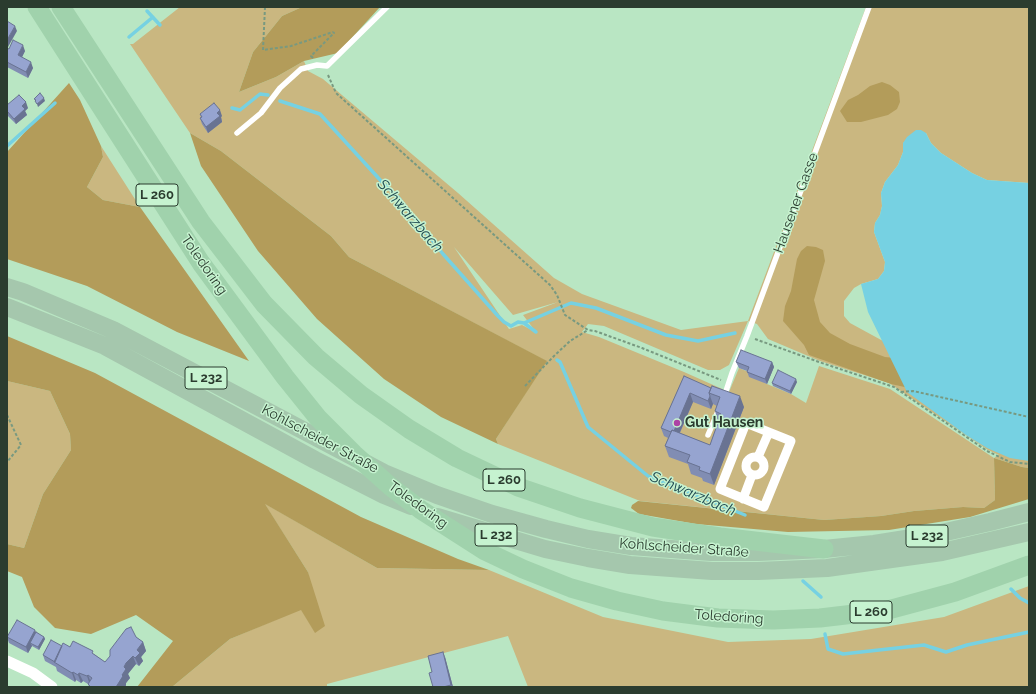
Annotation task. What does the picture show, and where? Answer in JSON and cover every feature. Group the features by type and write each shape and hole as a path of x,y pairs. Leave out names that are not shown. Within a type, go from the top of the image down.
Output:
{"highway":[{"name":"Toledoring","path":"37,7 201,263 285,377 318,418 354,454 391,487 422,510 485,551 522,569 571,588 617,601 663,611 718,618 773,620 820,618 888,610 956,592 1023,567"},
{"name":"Toledoring","path":"61,7 201,222 264,304 316,357 361,395 409,429 451,454 518,487 580,508 646,525 720,537 824,549"}],"main road":[{"name":"Kohlscheider Straße","path":"7,287 23,292 113,330 384,473 437,495 492,514 581,537 630,546 711,552 758,552 824,549 874,544 937,534 1029,512"},
{"name":"Kohlscheider Straße","path":"7,307 105,346 315,460 384,495 439,517 545,549 638,566 712,571 800,570 827,568 942,552 1029,532"}],"street":[{"path":"746,423 790,441 764,507 743,499 720,489 746,423"},
{"path":"743,499 752,475 747,470 746,464 751,458 758,457 769,432"},
{"path":"7,661 33,673 52,687"}],"lane":[{"path":"237,133 261,113 280,88 301,70 317,66 327,66 387,7"},
{"name":"Hausener Gasse","path":"723,399 869,7"},
{"path":"708,435 720,407"}],"path":[{"path":"265,7 263,50 291,46 333,32 334,33 311,56 327,66 328,78 336,93 544,280 557,295 565,315 588,330 642,348 729,383"},
{"path":"525,386 570,341 588,330"},
{"path":"747,336 819,362 884,383 900,392 987,451 1010,462 1029,464"},
{"path":"900,392 913,391 1029,417"},
{"path":"7,415 21,445 7,462"}],"shaded area":[{"path":"180,7 302,7 282,16 253,52 239,92 276,77 304,61 308,71 323,79 458,193 554,278 582,294 681,330 748,321 729,365 720,370 708,370 604,326 588,324 582,332 599,337 729,392 739,368 751,373 767,384 791,394 806,403 819,366 890,389 994,458 995,500 984,508 963,507 914,511 881,516 824,520 640,501 498,444 496,439 546,361 349,257 331,236 221,151 190,133 130,44 133,44","holes":["454,247 513,315 558,302 523,315 536,332 522,325 509,329"]},
{"path":"302,7 380,7 338,53 304,61 276,77 239,92 253,52 282,16"},
{"path":"866,7 1029,7 1029,183 987,180 972,173 941,153 931,143 926,133 903,143 903,152 898,165 885,182 881,193 882,206 880,215 875,223 874,232 885,262 884,271 878,279 861,284 854,288 844,301 844,316 850,323 883,341 1029,440 1029,468 994,458 999,455 988,450 889,383 820,361 768,339 757,324 748,321"},
{"path":"882,82 890,85 899,92 900,102 897,109 888,115 861,122 847,122 840,111 848,100 870,86"},
{"path":"69,83 80,100 101,146 103,157 87,187 103,200 140,207 249,361 177,332 87,286 7,259 7,152"},
{"path":"190,133 221,151 331,236 349,257 547,361 496,439 498,444 441,417 384,379 317,319 258,251 201,166"},
{"path":"101,146 140,207 103,200 87,187 103,157"},
{"path":"807,246 816,247 823,250 825,261 814,300 820,322 830,333 850,344 885,357 904,359 918,390 891,384 809,355 804,345 783,321 785,306 791,291 797,259 801,251"},
{"path":"7,336 95,373 361,517 458,559 489,570 377,568 265,504 308,572 325,626 315,633 301,610 230,639 172,687 137,687 173,641 136,615 91,634 55,628 34,607 22,577 7,571 7,544 24,548 43,494 71,450 70,434 50,391 7,381"},
{"path":"7,381 50,391 70,434 71,450 43,494 24,548 7,544"},
{"path":"994,458 1029,468 1029,499 970,517 889,530 788,532 696,524 639,514 631,508 632,505 638,501 824,520 881,516 914,511 963,507 984,508 995,500"},
{"path":"264,503 377,568 489,570 603,617 728,642 811,639 944,617 1029,586 1029,687 528,687 508,636 327,684 327,687 172,687 230,639 301,609 315,632 308,572"}],"water":[{"path":"916,130 921,130 926,133 931,143 941,153 972,173 987,180 1029,183 1029,461 1010,458 987,448 966,435 907,392 868,312 861,284 878,279 884,271 885,262 874,232 875,223 880,215 882,206 881,193 885,182 898,165 903,152 903,143 907,137"}],"building":[{"path":"7,21 15,26 7,40"},
{"path":"13,40 23,45 18,55 31,62 26,72 7,62 7,48 9,49"},
{"path":"40,93 44,98 37,104 35,101 36,100 34,99"},
{"path":"19,95 26,102 22,106 25,109 14,119 7,111 7,105"},
{"path":"214,103 220,110 217,113 220,116 206,127 200,118 202,117 200,114"},
{"path":"741,350 772,362 765,379 747,372 749,367 736,362"},
{"path":"778,370 796,379 790,391 772,383"},
{"path":"684,376 711,388 709,393 710,396 708,401 690,393 674,431 672,430 671,432 661,428"},
{"path":"712,386 740,396 710,474 699,470 700,467 687,462 690,455 665,446 672,430 710,445 721,414 715,411 720,397 709,393"},
{"path":"17,620 35,630 26,647 7,637"},
{"path":"131,627 136,637 143,642 137,650 140,653 135,658 133,656 126,663 124,667 126,669 116,687 91,687 88,684 92,678 88,675 79,673 78,675 73,672 72,673 54,662 63,643 70,647 73,641 93,651 92,653 105,662 110,656 110,650 126,629"},
{"path":"36,632 44,637 38,647 30,643"},
{"path":"51,640 62,646 55,662 43,655"},
{"path":"443,652 451,685 433,687 429,673 432,672 428,656"}],"waterway":[{"name":"Schwarzbach","path":"147,11 160,25"},
{"path":"129,37 153,17"},
{"name":"Schwarzbach","path":"232,108 240,110 260,94 268,95"},
{"name":"Schwarzbach","path":"280,101 320,114 382,182 398,197 443,254 498,316 511,326 518,322 524,323 536,332"},
{"path":"7,146 55,103"},
{"path":"524,323 571,303 596,308 666,335 698,341 735,333"},
{"name":"Schwarzbach","path":"557,360 560,362 588,427 648,476 745,515"},
{"name":"Schwarzbach","path":"803,581 821,597"},
{"path":"1011,589 1020,598 1029,603"},
{"name":"Schwarzbach","path":"825,634 828,649 843,654 924,645 946,652 967,645 1029,632"}],"place":[{"name":"Gut Hausen","path":"677,423"}]}
